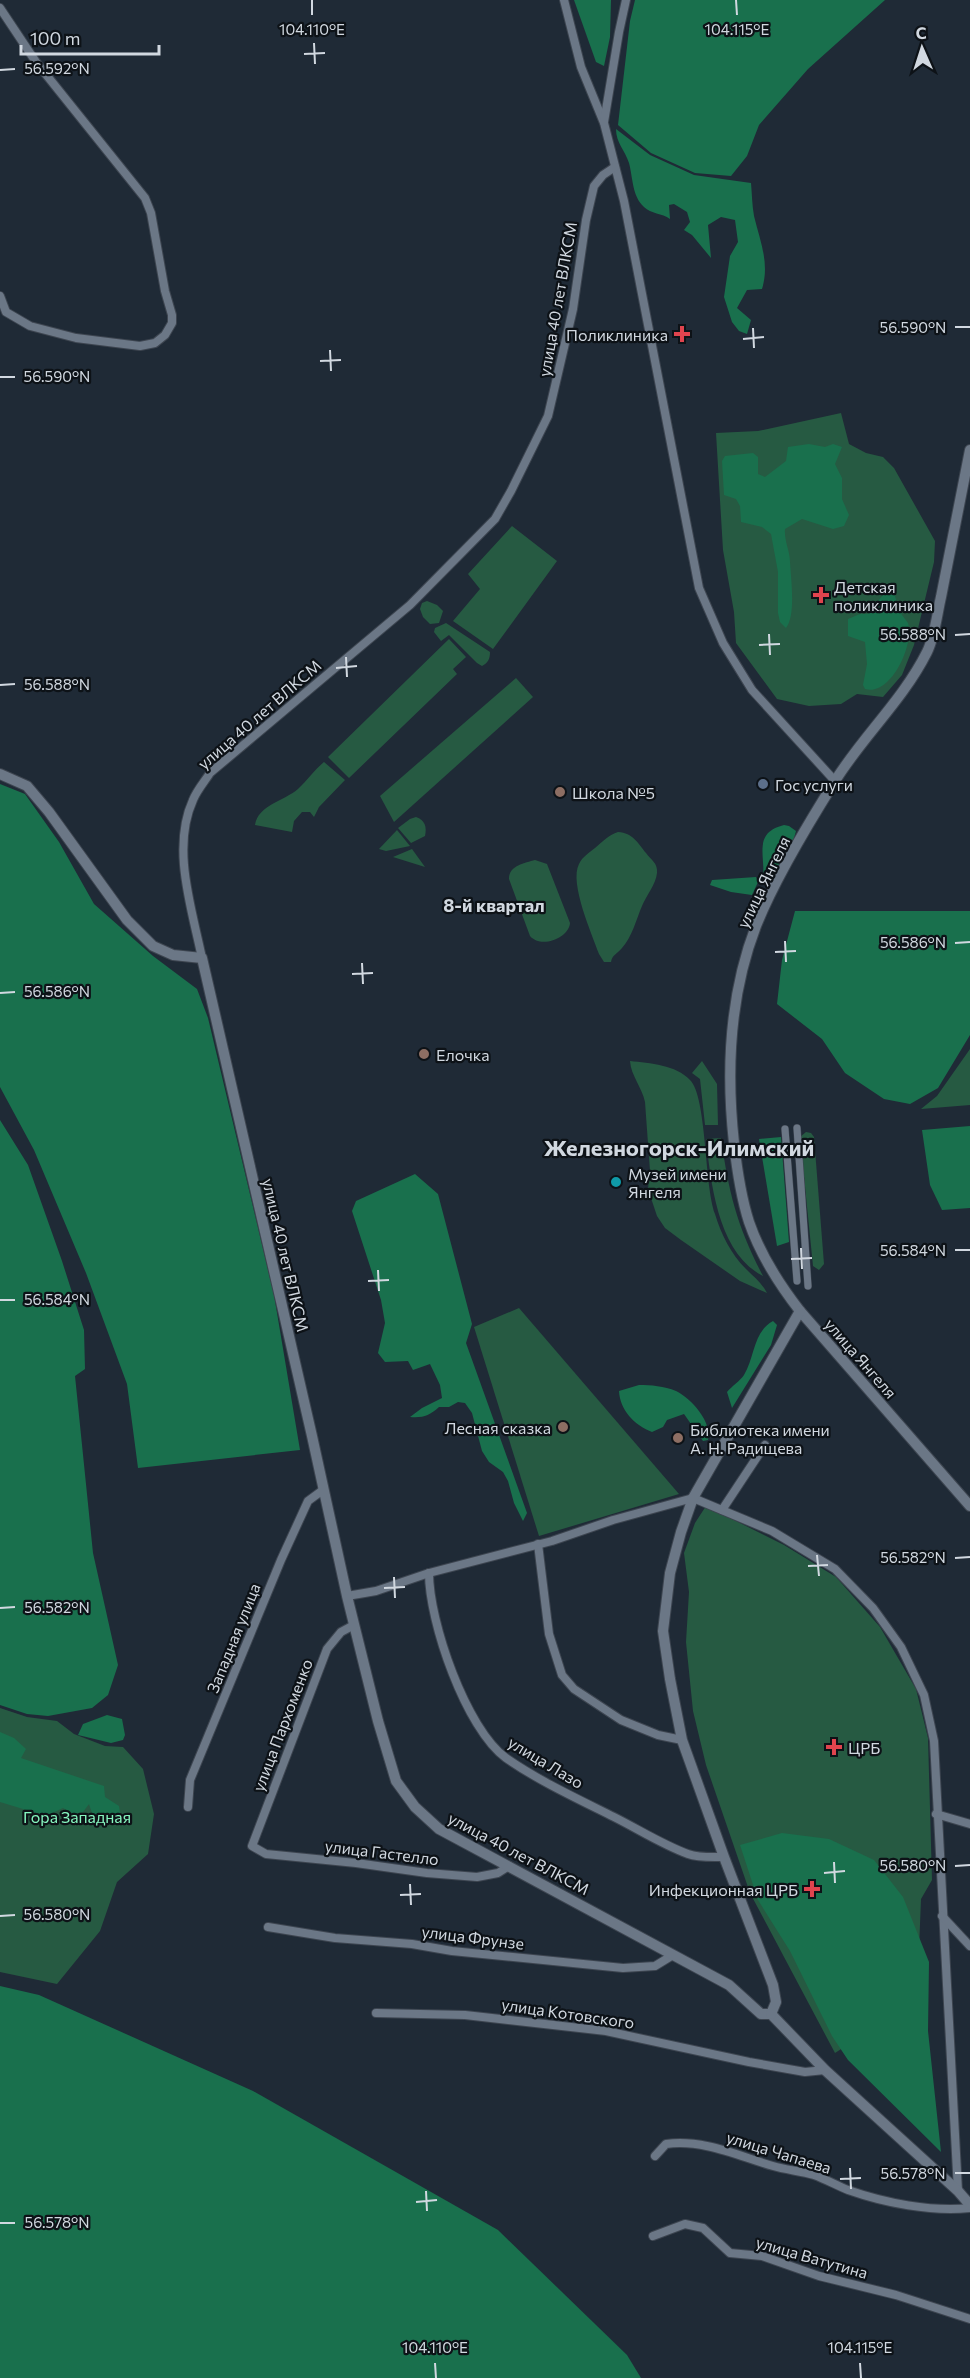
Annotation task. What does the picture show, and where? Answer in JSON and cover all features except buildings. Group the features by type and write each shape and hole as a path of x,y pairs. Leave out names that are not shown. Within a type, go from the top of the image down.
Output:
{"street":[{"path":"564,0 581,67 604,123 615,167 699,588 723,643 752,690 835,781"},
{"path":"604,123 626,0"},
{"path":"0,8 36,62 145,198 151,213 165,291 172,315 171,323 165,335 155,343 140,346 76,338 30,326 6,312 0,296"},
{"name":"улица 40 лет ВЛКСМ","path":"615,167 603,175 594,186 586,220 573,309 548,416 495,519 410,605 210,772 193,799 188,814 183,849 186,884 347,1596 378,1721 396,1781 415,1807 439,1829 546,1884 729,1985 761,2014 771,2014 825,2070 958,2191 970,2207"},
{"name":"улица Янгеля","path":"970,450 929,649 903,693 855,752 835,781 785,868 756,927 743,965 733,1012 730,1048 733,1133 741,1188 749,1222 768,1264 800,1311 970,1506"},
{"path":"0,774 27,786 49,812 127,920 153,946 173,955 202,958"},
{"path":"797,1128 808,1286"},
{"path":"785,1129 797,1281"},
{"path":"771,2014 776,2002 773,1985 682,1740 663,1631 670,1573 693,1498 800,1311"},
{"path":"722,1510 765,1445"},
{"name":"Западная улица","path":"188,1807 190,1780 281,1560 308,1501 323,1490"},
{"path":"347,1596 376,1591 429,1573 538,1544 693,1498 772,1532 835,1569 873,1608 901,1647 924,1695 934,1741 936,1814 958,2191"},
{"path":"538,1544 549,1634 562,1675 574,1689 621,1720 657,1735 682,1740"},
{"name":"улица Лазо","path":"429,1573 429,1593 441,1647 467,1704 489,1742 505,1758 688,1855 724,1857"},
{"name":"улица Пархоменко","path":"252,1846 327,1649 341,1632 354,1625"},
{"path":"936,1814 970,1824"},
{"name":"улица Гастелло","path":"252,1846 266,1854 477,1877 498,1873 509,1866"},
{"path":"942,1916 970,1946"},
{"name":"улица Фрунзе","path":"268,1927 335,1938 412,1944 452,1952 624,1968 655,1966 673,1955"},
{"name":"улица Котовского","path":"376,2013 465,2015 606,2031 805,2072 825,2070"},
{"name":"улица Чапаева","path":"655,2156 666,2144 685,2142 741,2154 773,2166 813,2175 849,2190 888,2200 949,2210 970,2207"},
{"name":"улица Ватутина","path":"654,2236 685,2224 703,2228 730,2253 762,2256 819,2276 897,2295 970,2319"}],"green space":[{"path":"574,0 611,0 610,37 604,66 596,62"},
{"path":"635,0 885,0 808,69 759,125 747,156 731,176 695,173 651,153 618,125 630,21"},
{"path":"616,129 650,155 694,175 751,183 753,212 765,261 765,270 762,289 747,290 737,308 751,320 747,334 739,331 732,322 724,297 730,256 738,242 735,220 721,217 708,225 711,258 692,235 684,230 690,222 687,212 674,204 669,205 670,219 647,209 640,203 635,192 629,163 617,138"},
{"path":"841,413 849,444 866,453 883,457 894,468 935,541 934,562 914,645 902,675 883,697 857,694 841,704 809,706 777,699 736,643 734,612 723,550 716,433 758,431"},
{"path":"809,444 825,447 833,444 842,447 835,464 842,478 842,499 849,515 844,526 833,529 802,519 785,529 790,558 792,597 791,615 786,628 780,622 778,613 778,572 771,534 762,527 741,522 740,506 736,499 724,495 722,461 725,456 753,453 758,457 758,474 765,477 786,461 788,447"},
{"path":"512,526 557,561 493,649 453,621 480,589 468,574"},
{"path":"887,591 894,593 902,615 908,623 908,643 892,677 884,685 875,689 865,689 863,685 867,664 865,642 848,636 848,619 860,614 868,614"},
{"path":"427,601 437,605 443,611 439,623 430,624 423,617 420,609 422,603"},
{"path":"446,623 490,652 486,664 482,666 477,663 449,635 441,641 434,632 435,628"},
{"path":"449,639 466,657 453,669 457,674 349,778 328,757"},
{"path":"516,678 533,697 394,822 380,796"},
{"path":"324,762 345,780 319,807 314,817 310,812 302,812 294,821 292,832 255,825 257,818 266,808 298,789"},
{"path":"0,784 25,794 59,842 94,904 153,956 197,989 208,1018 274,1295 300,1450 138,1468 127,1384 86,1273 34,1150 0,1087"},
{"path":"416,817 425,824 425,836 411,843 398,828"},
{"path":"784,825 796,831 793,842 769,880 763,881 764,840 774,829"},
{"path":"397,830 410,846 386,851 379,849"},
{"path":"618,832 628,834 638,842 655,864 657,873 628,939 611,962 604,962 599,954 579,896 577,873 584,857 606,838"},
{"path":"412,849 425,867 393,857"},
{"path":"535,860 547,864 570,923 565,933 547,942 535,940 530,936 509,879 515,868"},
{"path":"756,877 758,882 752,895 731,892 710,885 712,880"},
{"path":"795,911 970,911 970,1035 938,1088 910,1104 884,1099 845,1073 822,1039 777,1004 782,960"},
{"path":"970,1049 970,1105 921,1109 937,1096"},
{"path":"630,1061 654,1064 678,1071 690,1080 696,1089 700,1104 711,1200 717,1221 736,1257 767,1293 740,1281 681,1240 665,1228 657,1216 648,1189 650,1171 645,1102 632,1072"},
{"path":"702,1061 717,1084 718,1125 705,1125 700,1079 692,1073"},
{"path":"0,1120 28,1165 84,1330 85,1369 75,1376 93,1553 118,1665 108,1695 92,1708 48,1716 27,1714 0,1705"},
{"path":"970,1126 970,1208 942,1210 930,1185 922,1130"},
{"path":"806,1132 811,1133 814,1137 824,1264 819,1270 813,1266 800,1137"},
{"path":"781,1137 789,1242 777,1246 759,1139"},
{"path":"721,1138 735,1209 763,1276 748,1265 736,1251 720,1216 714,1196 706,1139"},
{"path":"415,1174 438,1194 472,1324 466,1343 527,1513 523,1521 503,1472 489,1462 482,1451 472,1413 465,1403 458,1402 449,1407 439,1407 426,1416 410,1417 442,1398 440,1385 430,1364 413,1370 408,1361 385,1362 378,1353 385,1323 381,1300 352,1211 356,1201"},
{"name":"Лесная сказка","path":"519,1308 679,1494 539,1536 474,1327"},
{"path":"773,1321 777,1325 771,1345 732,1408 727,1392 744,1375 758,1338 766,1326"},
{"path":"639,1385 667,1388 682,1394 704,1419 709,1433 708,1440 703,1441 684,1414 667,1420 663,1427 652,1432 639,1425 625,1410 619,1391"},
{"path":"706,1506 784,1545 836,1577 880,1627 916,1689 928,1738 932,1880 921,1899 917,2000 835,2053 750,1893 706,1765 693,1711 686,1642 689,1592 684,1553 695,1523"},
{"name":"Гора Западная","path":"0,1708 27,1717 57,1721 74,1734 105,1746 123,1747 143,1769 154,1814 148,1854 117,1882 100,1931 57,1984 0,1972"},
{"path":"107,1715 122,1719 125,1735 123,1740 111,1743 78,1735 83,1724"},
{"path":"0,1732 14,1738 26,1749 21,1758 104,1786 105,1797 119,1806 120,1813 109,1821 94,1819 89,1804 83,1812 74,1814 63,1808 46,1816 0,1802"},
{"path":"782,1833 829,1839 874,1860 903,1897 929,1962 928,2031 941,2152 848,2060 832,2036 790,1951 758,1900 740,1845"},
{"path":"0,1986 39,1995 253,2091 498,2230 627,2355 641,2378 0,2378"}],"place":[{"name":"Поликлиника","path":"682,334"},
{"name":"Детская поликлиника","path":"821,595"},
{"name":"Гос услуги","path":"763,784"},
{"name":"Школа №5","path":"560,792"},
{"name":"Елочка","path":"424,1054"},
{"name":"Музей имени Янгеля","path":"616,1182"},
{"name":"Лесная сказка","path":"563,1427"},
{"name":"Библиотека имени А. Н. Радищева","path":"678,1438"},
{"name":"ЦРБ","path":"834,1747"},
{"name":"Инфекционная ЦРБ","path":"812,1889"}],"district":[{"name":"8-й квартал","path":"494,905"},
{"name":"Железногорск-Илимский","path":"679,1147"}]}
